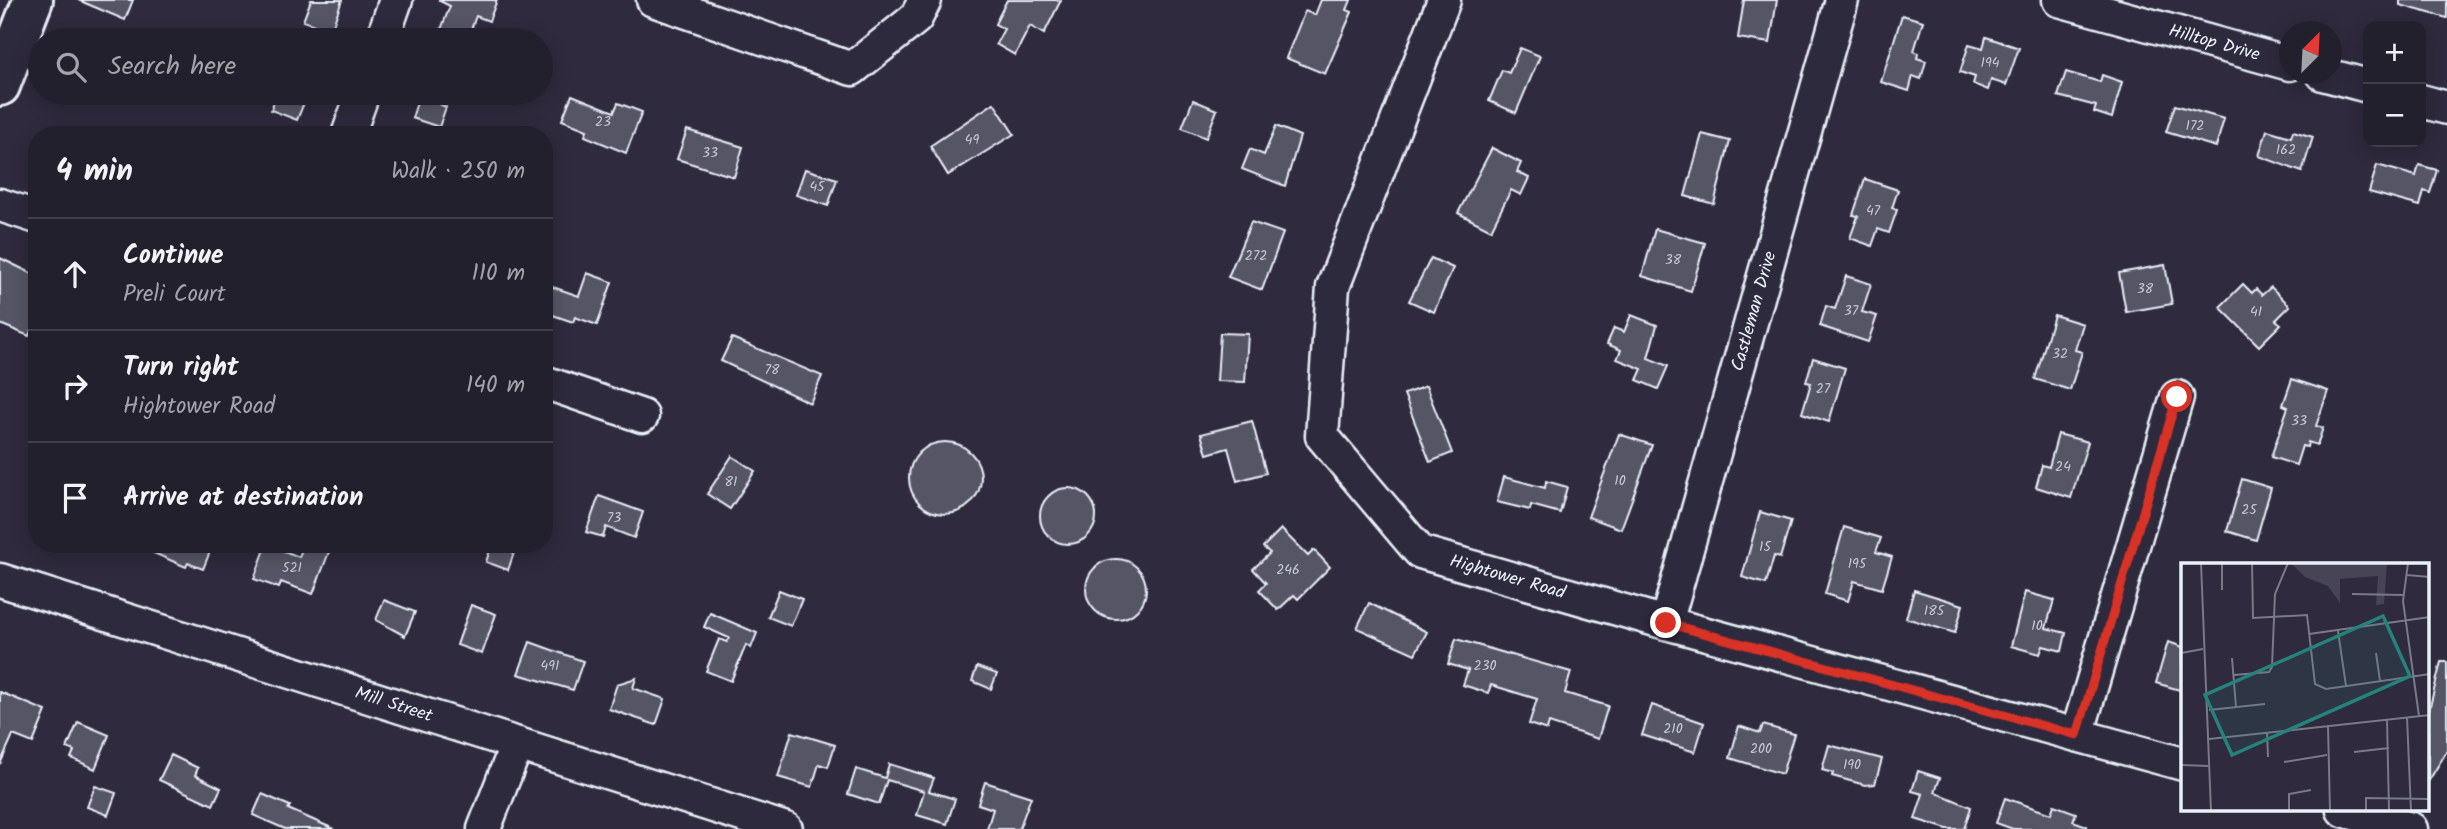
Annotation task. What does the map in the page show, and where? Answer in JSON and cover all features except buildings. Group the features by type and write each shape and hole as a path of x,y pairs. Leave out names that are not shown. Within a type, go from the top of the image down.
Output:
{"main road":[{"path":"0,86 33,0"}],"street":[{"path":"386,28 396,0"},
{"path":"653,0 852,69 916,18 925,0"},
{"name":"Hightower Road","path":"1444,0 1333,287 1322,436 1420,552 1666,623 2181,763"},
{"name":"Castleman Drive","path":"1666,623 1842,0"},
{"name":"Hilltop Drive","path":"2059,0 2279,61"},
{"path":"2342,79 2363,85"},
{"path":"2426,102 2447,108"},
{"path":"351,126 359,105"},
{"path":"0,205 28,213"},
{"path":"553,385 642,416"},
{"path":"2077,735 2177,397"},
{"name":"Mill Street","path":"0,580 786,829"},
{"path":"484,829 517,744"},
{"path":"2350,812 2411,829"}],"route":[{"path":"1666,623 2077,735 2177,397"}]}
